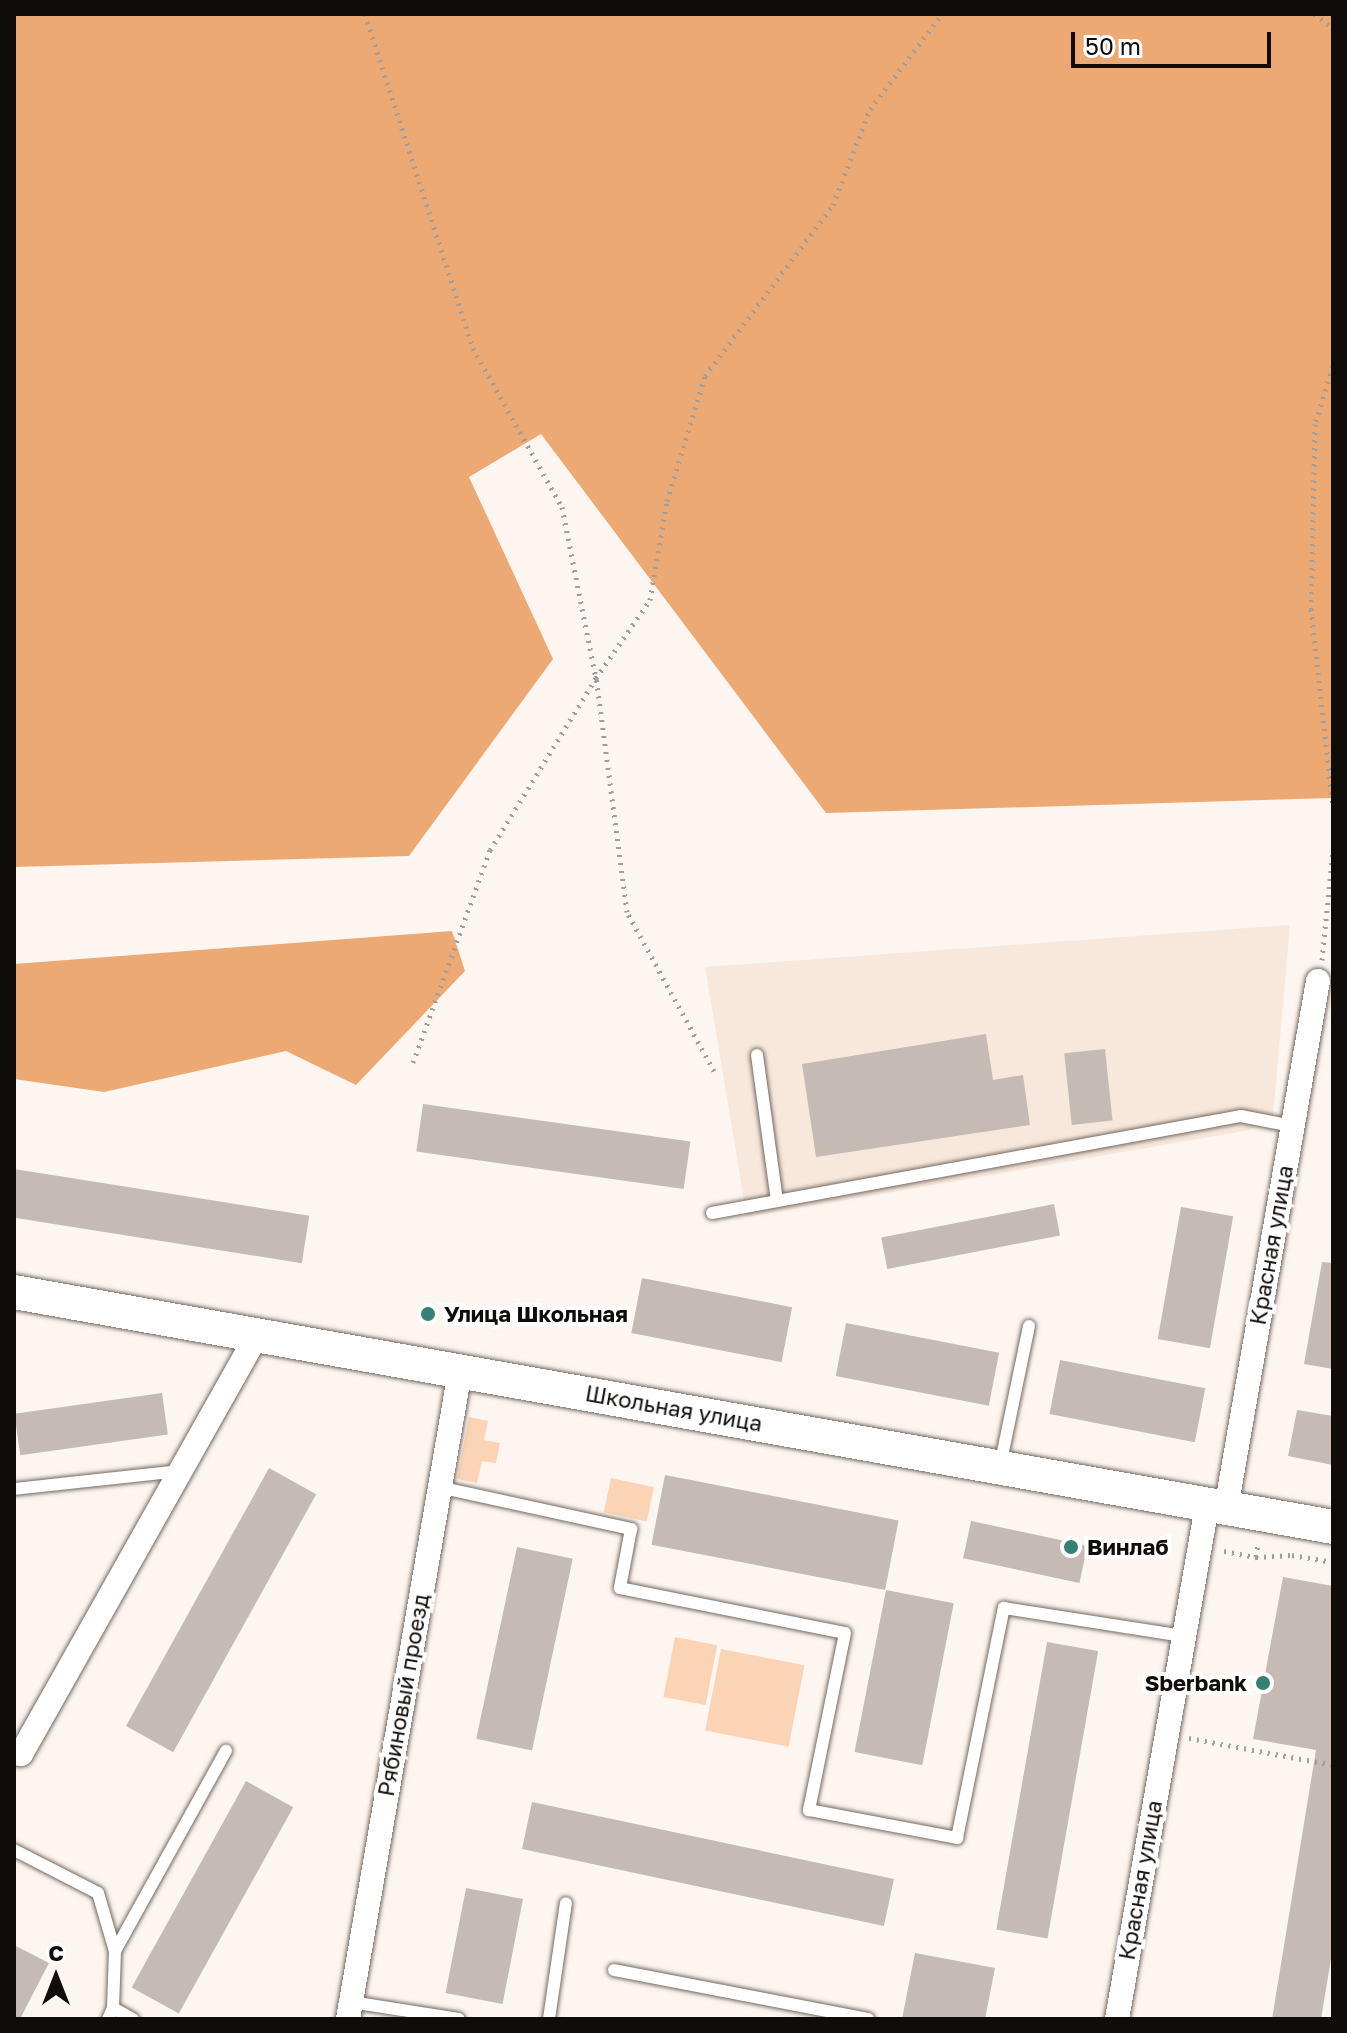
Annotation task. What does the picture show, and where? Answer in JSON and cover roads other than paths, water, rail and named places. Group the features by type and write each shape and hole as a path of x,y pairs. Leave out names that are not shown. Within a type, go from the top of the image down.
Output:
{"street":[{"name":"Красная улица","path":"1117,2019 1182,1636 1216,1507 1292,1126 1326,980"},
{"name":"Школьная улица","path":"14,1292 1333,1527"},
{"path":"16,1758 257,1335"},
{"name":"Рябиновый проезд","path":"350,2011 460,1371"}],"lane":[{"path":"757,1055 777,1201"},
{"path":"712,1213 1241,1116 1292,1126"},
{"path":"1000,1466 1029,1326"},
{"path":"14,1489 181,1471"},
{"path":"438,1487 631,1529 620,1588 845,1633 809,1810 957,1838 1004,1608 1182,1636"},
{"path":"115,1951 226,1751"},
{"path":"14,1850 98,1893 115,1951 110,2014 133,2019"},
{"path":"549,2019 566,1903"},
{"path":"614,1970 868,2019"},
{"path":"350,2011 459,2019"}],"place":[{"name":"Улица Школьная","path":"428,1314"},
{"name":"Винлаб","path":"1071,1547"},
{"name":"Sberbank","path":"1263,1683"}]}
